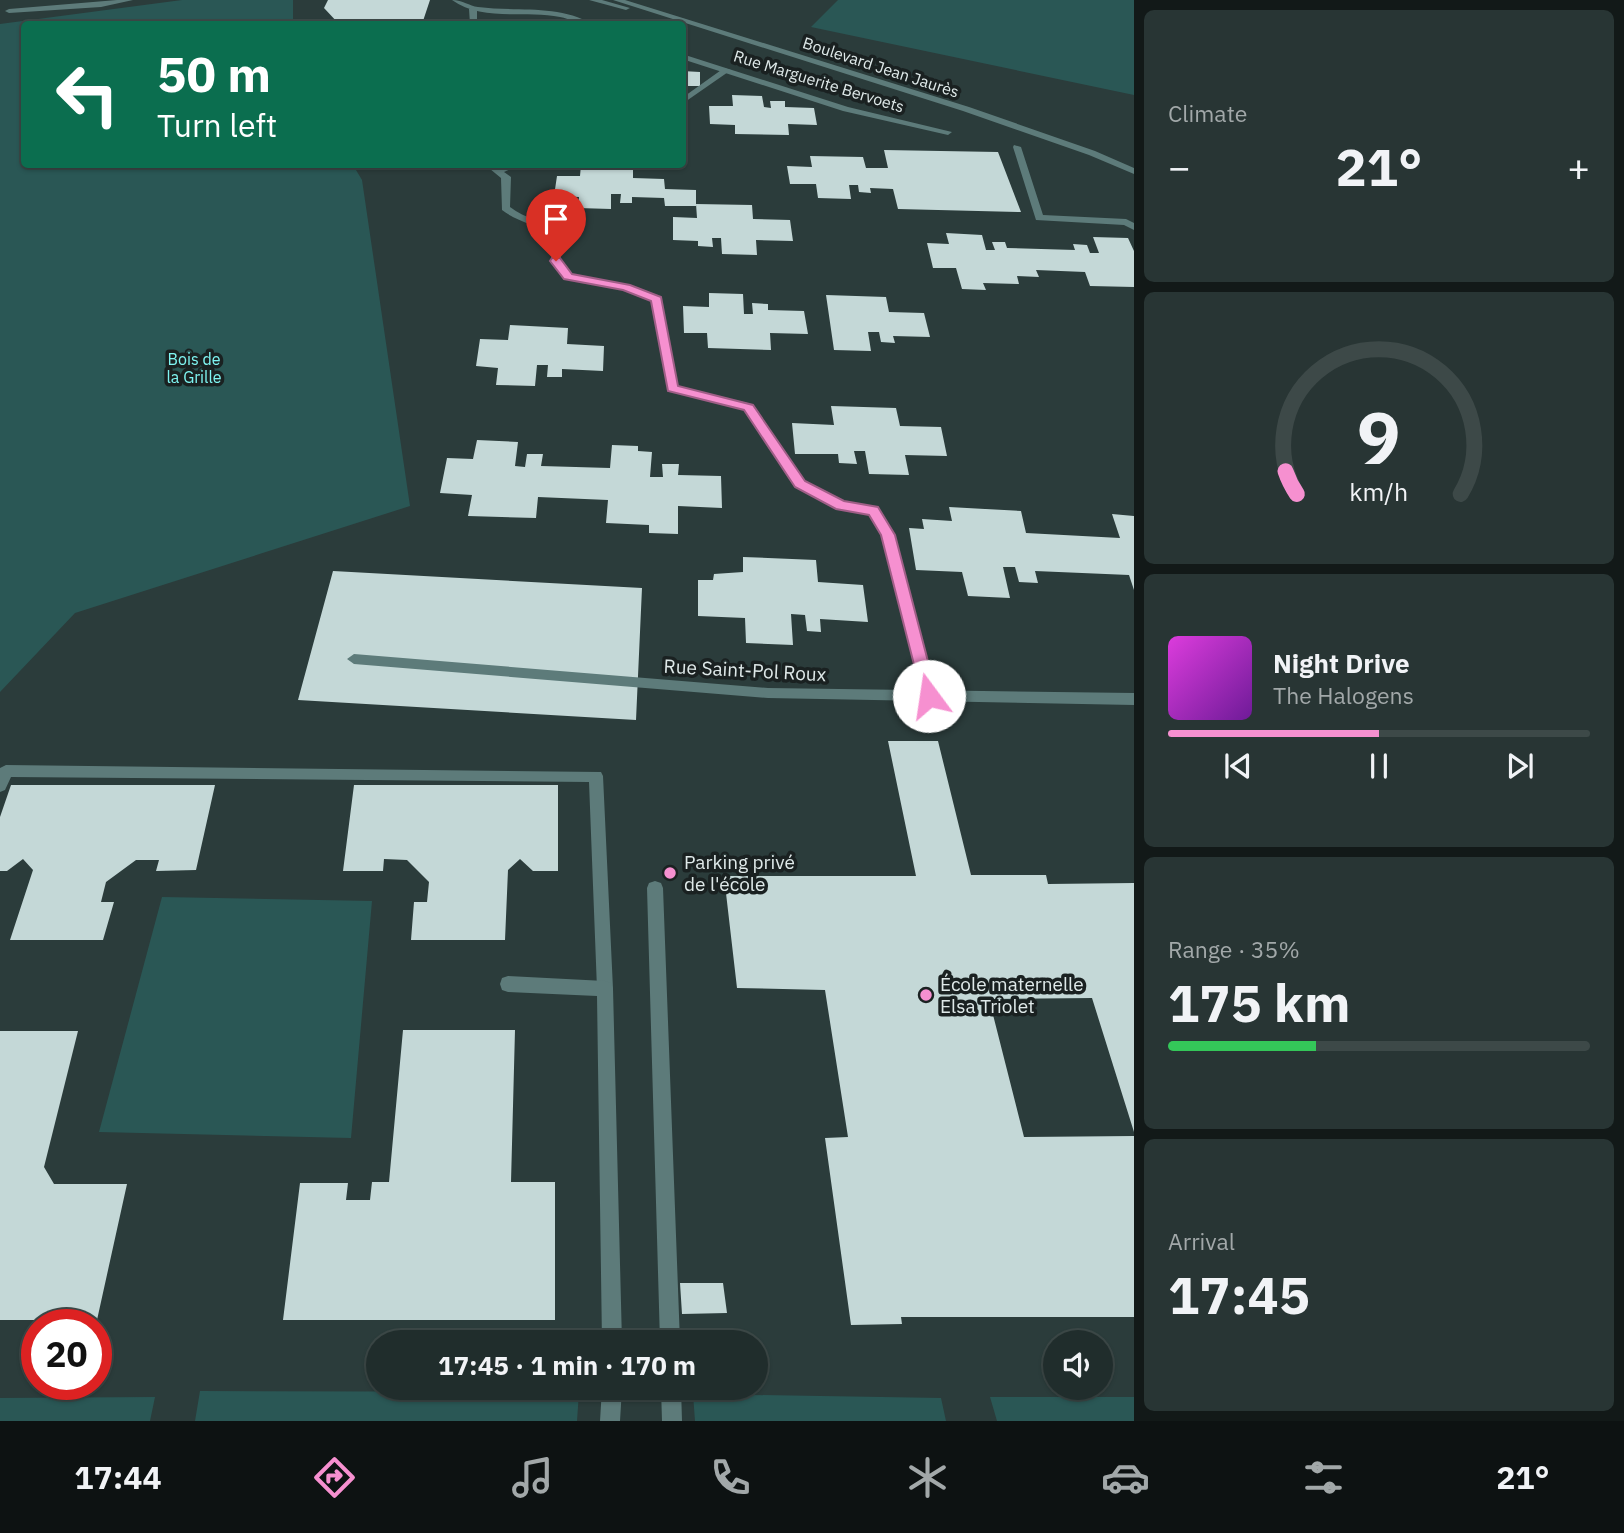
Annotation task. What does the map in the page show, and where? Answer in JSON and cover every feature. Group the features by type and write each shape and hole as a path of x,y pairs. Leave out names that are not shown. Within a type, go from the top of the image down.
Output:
{"street":[{"path":"4,12 83,0"},
{"path":"4,12 101,5 129,0"},
{"path":"456,0 473,9 561,15 579,21"},
{"name":"Boulevard Jean Jaurès","path":"593,0 666,21"},
{"name":"Boulevard Jean Jaurès","path":"617,0 684,21"},
{"path":"473,9 474,21"},
{"name":"Boulevard Jean Jaurès","path":"686,22 966,109 1092,153 1134,171"},
{"name":"Boulevard Jean Jaurès","path":"686,27 890,91 1057,148 1134,181"},
{"name":"Rue Marguerite Bervoets","path":"686,57 885,120 948,132"},
{"path":"686,99 727,70"},
{"path":"1017,147 1038,218 1126,222 1134,227"},
{"path":"492,168 506,177 505,208 516,219 549,227 556,235 556,261 568,277 626,287 656,299 672,388 748,407 800,484 841,505 873,511 888,535 929,696"},
{"name":"Rue Saint-Pol Roux","path":"354,659 768,693 1134,699"},
{"path":"0,786 6,771 596,776 605,989 612,1330"},
{"path":"655,888 670,1330"},
{"path":"508,984 605,989"},
{"path":"610,1421 611,1400"},
{"path":"671,1400 672,1421"}],"green space":[{"name":"Bois de la Grille","path":"182,0 293,0 293,21 23,21"},
{"path":"838,0 1134,0 1134,95 811,27"},
{"name":"Bois de la Grille","path":"21,21 21,168 355,168 362,180 410,506 75,613 0,692 0,24"},
{"path":"162,897 372,901 351,1138 99,1132"},
{"path":"200,1391 366,1391 366,1400 578,1400 577,1421 195,1421"},
{"path":"768,1395 941,1398 946,1421 695,1421 693,1400 768,1400"},
{"path":"112,1397 155,1397 150,1421 0,1421 0,1398 112,1400"},
{"path":"990,1397 1113,1400 1113,1397 1134,1397 1134,1421 997,1421"}],"building":[{"path":"328,0 430,0 423,21 336,21 324,8"},
{"path":"686,71 700,72 700,86 686,86"},
{"path":"732,95 762,96 764,107 771,108 770,101 785,101 785,107 814,108 817,125 788,124 789,135 735,134 735,125 710,124 709,106 733,106"},
{"path":"884,150 998,152 1021,212 898,209 893,189 870,188 871,193 859,192 858,185 849,185 851,199 818,198 816,184 790,184 787,166 812,167 810,156 863,157 866,168 888,168"},
{"path":"581,168 633,168 633,178 664,179 665,189 696,190 696,206 665,206 664,198 632,197 632,203 620,203 621,194 611,194 611,209 578,208 579,197 554,196 557,176 580,176"},
{"path":"696,204 752,205 753,219 790,220 793,241 756,240 757,255 722,254 721,238 712,238 713,247 698,246 698,241 673,240 673,217 697,218"},
{"path":"946,233 982,235 986,250 995,250 992,242 1005,242 1007,248 1075,250 1073,244 1087,245 1090,253 1099,253 1093,237 1128,238 1134,251 1134,287 1090,286 1085,272 1036,270 1039,277 1017,276 1019,284 983,283 986,290 962,289 956,268 933,268 927,243 949,244"},
{"path":"709,293 743,294 744,314 753,314 752,303 768,304 768,310 804,311 808,334 770,333 771,350 708,348 707,333 684,333 683,306 709,307"},
{"path":"826,295 886,297 889,312 924,313 930,337 893,336 895,343 881,342 879,332 868,332 871,351 834,350"},
{"path":"510,325 568,328 567,344 604,346 603,371 562,369 562,377 547,377 548,365 537,365 535,386 496,385 498,368 476,366 480,339 508,340"},
{"path":"831,406 896,408 900,426 941,427 947,456 905,455 909,475 869,474 865,451 854,451 857,464 839,463 838,454 795,454 792,423 834,425"},
{"path":"477,440 518,442 515,466 525,467 527,454 543,454 541,466 610,468 612,445 638,446 638,451 652,452 650,477 663,477 662,464 679,464 678,475 721,476 722,508 678,506 678,534 649,533 649,525 606,523 608,500 538,497 536,518 468,516 472,495 440,493 447,458 473,459"},
{"path":"949,507 1021,511 1026,533 1120,538 1112,514 1134,516 1134,590 1129,575 1035,571 1038,583 1019,582 1015,567 1003,567 1010,598 968,596 962,572 916,570 909,528 924,529 922,519 952,521"},
{"path":"743,557 816,560 818,582 863,585 868,622 820,619 821,632 807,631 805,615 791,614 793,645 746,643 745,618 698,616 698,580 713,580 714,574 743,572"},
{"path":"333,571 642,588 636,720 298,700"},
{"path":"888,741 938,741 971,875 1046,875 1048,884 1134,883 1134,1132 1092,998 989,999 1024,1137 1134,1136 1134,1317 901,1317 902,1324 851,1325 825,1138 848,1137 825,990 737,988 724,876 916,876"},
{"path":"11,785 215,785 196,870 156,871 159,860 136,860 106,882 101,902 114,902 103,940 10,940 33,870 23,859 7,871 0,871 0,817"},
{"path":"354,785 558,785 558,871 533,871 520,859 508,870 505,940 411,940 414,902 427,902 429,882 407,860 384,859 383,871 343,871"},
{"path":"403,1030 515,1030 511,1182 555,1182 555,1320 283,1320 300,1183 348,1183 346,1200 370,1200 372,1182 389,1182"},
{"path":"0,1031 78,1031 44,1167 54,1184 127,1184 99,1309 21,1309 21,1320 0,1320"},
{"path":"680,1283 723,1283 727,1313 682,1314"}],"place":[{"name":"Parking privé de l'école","path":"670,873"},
{"name":"École maternelle Elsa Triolet","path":"926,995"}],"route":[{"path":"556,261 568,277 626,287 656,299 672,388 748,407 800,484 841,505 873,511 888,535 929,696"}]}
